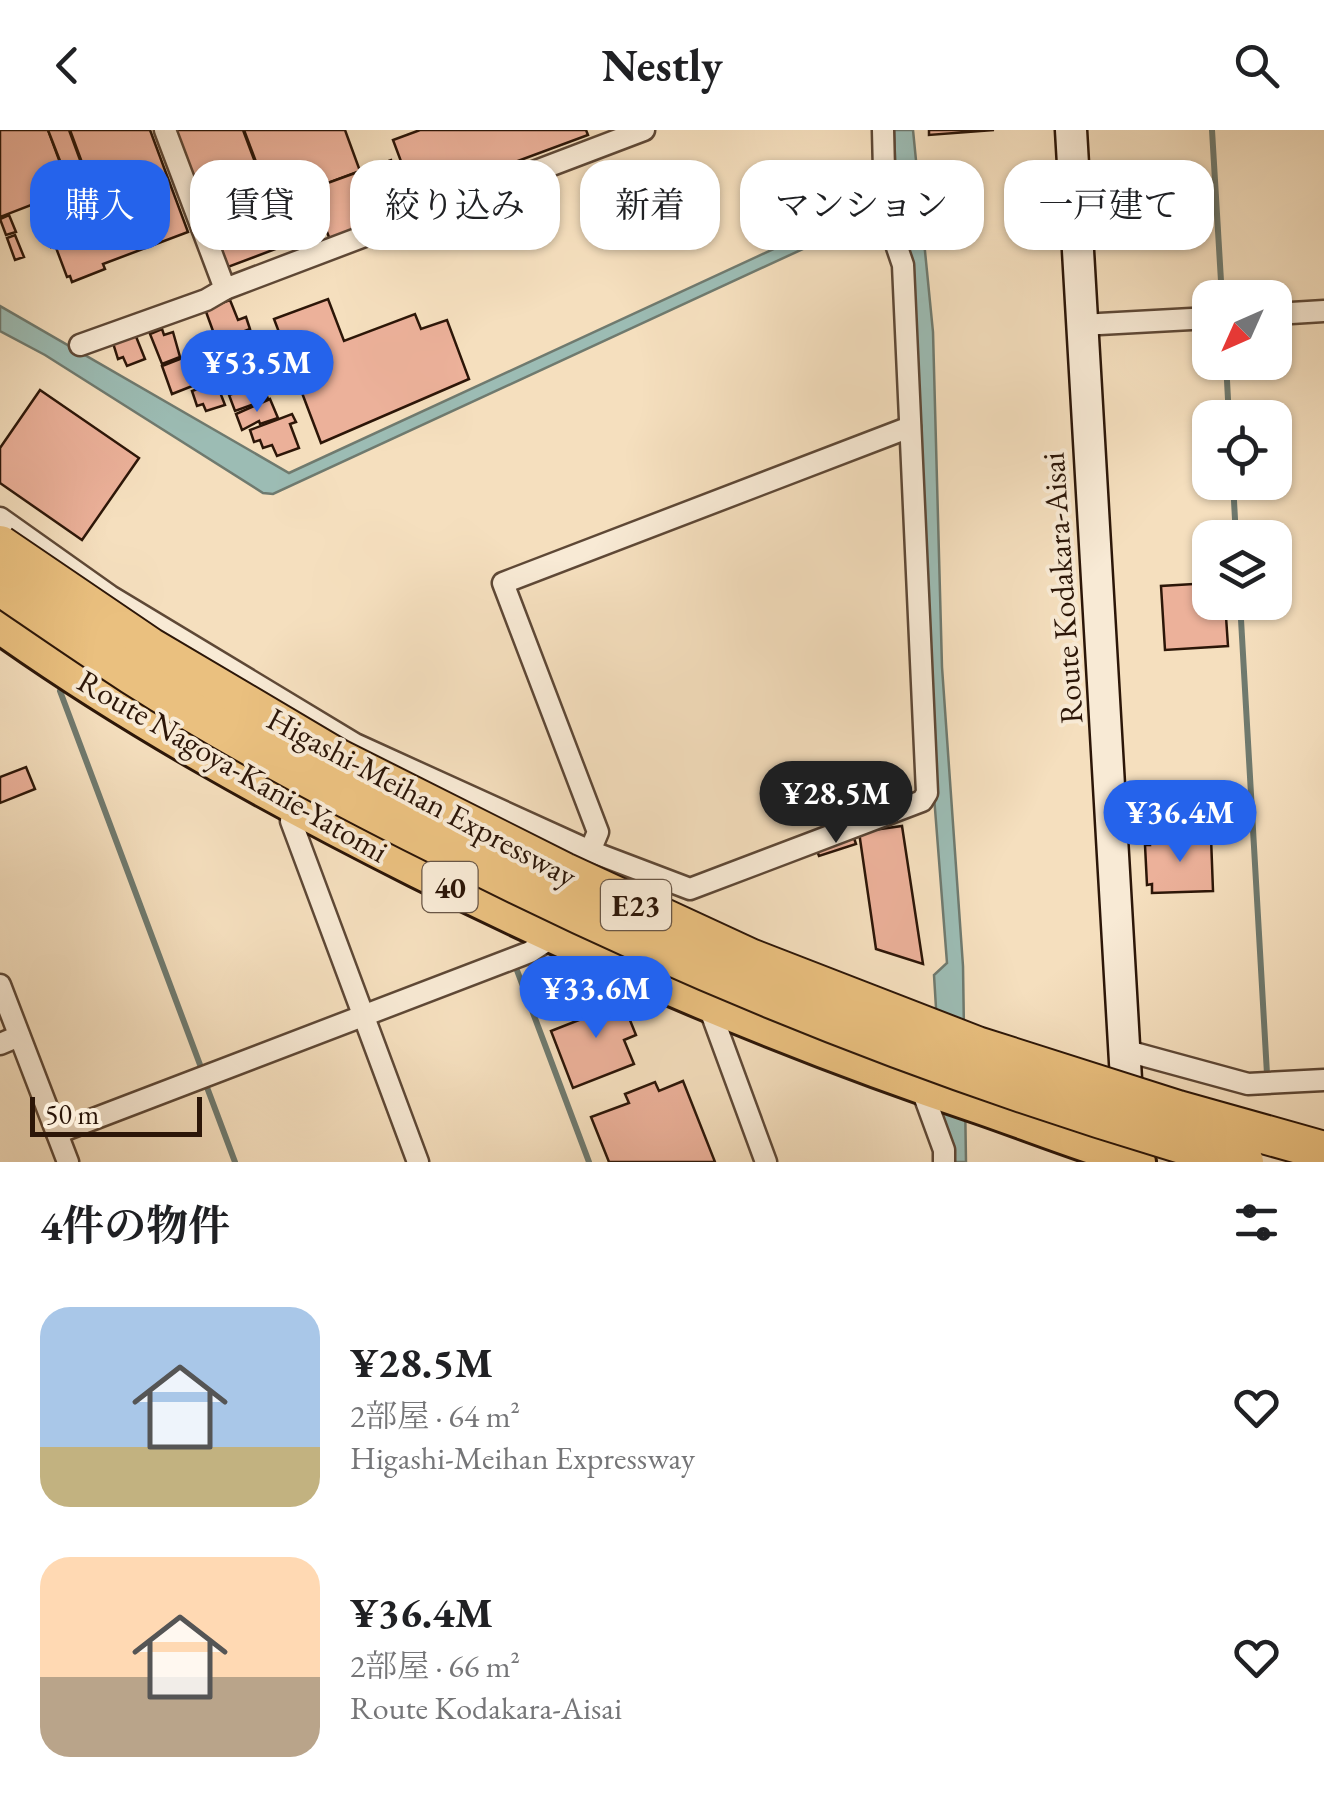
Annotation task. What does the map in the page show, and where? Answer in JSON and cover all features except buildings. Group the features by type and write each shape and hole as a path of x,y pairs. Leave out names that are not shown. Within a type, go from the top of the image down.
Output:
{"highway":[{"name":"Higashi-Meihan Expressway","path":"0,545 150,647 339,759 564,872 733,950 977,1046 1178,1110 1324,1151"},
{"name":"Higashi-Meihan Expressway","path":"0,586 133,676 322,786 548,902 738,987 971,1078 1244,1162"}],"main road":[{"name":"Route Kodakara-Aisai","path":"1070,130 1133,1161"},
{"name":"Route Nagoya-Kanie-Yatomi","path":"0,626 150,723 294,809 551,938 709,1007 924,1090 1133,1161"}],"street":[{"path":"166,130 226,289"},
{"path":"80,345 644,130"},
{"path":"0,518 110,596 355,744 590,851 690,889 922,800 926,793 903,265 885,212 883,130"},
{"path":"1292,313 1324,311"},
{"path":"1081,326 1192,319"},
{"path":"590,851 598,832 503,582 910,427"},
{"path":"294,809 290,822 418,1162"},
{"path":"57,1133 530,952 551,938"},
{"path":"0,985 10,1040 68,1162"},
{"path":"709,1007 766,1162"},
{"path":"1126,1051 1248,1084 1324,1080"},
{"path":"924,1090 944,1150 944,1162"}],"water":[{"path":"894,130 913,130 916,160 895,160"},
{"path":"771,250 801,250 273,494 263,493 45,355 0,331 0,306 289,473"},
{"path":"908,250 925,250 933,332 942,667 963,966 966,1162 952,1162 951,1139 943,1123 934,975 947,963 934,796 912,267"}],"waterway":[{"path":"1212,130 1221,280"},
{"path":"1227,380 1228,400"},
{"path":"1234,500 1235,520"},
{"path":"1241,620 1267,1074"},
{"path":"60,691 202,1070"},
{"path":"515,965 589,1162"},
{"path":"205,1082 235,1162"}]}
